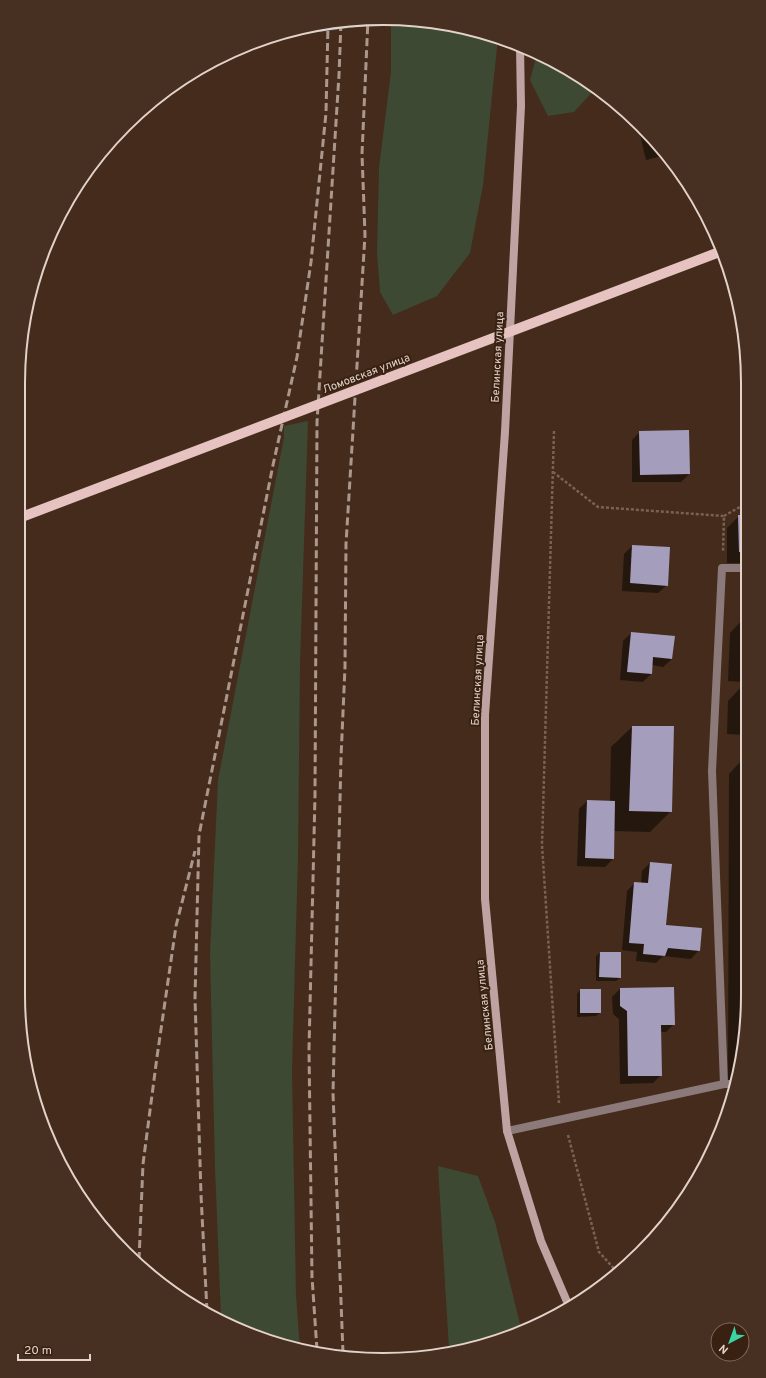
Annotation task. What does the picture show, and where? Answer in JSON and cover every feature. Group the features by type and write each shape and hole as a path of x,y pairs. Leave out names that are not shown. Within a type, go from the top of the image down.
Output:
{"main road":[{"name":"Белинская улица","path":"520,52 521,106 505,432 485,715 485,899 508,1131 542,1241 567,1302"},
{"name":"Ломовская улица","path":"25,516 717,253"}],"lane":[{"path":"724,1084 712,771 722,568 741,568"},
{"path":"508,1131 563,1118 730,1084"}],"path":[{"path":"554,431 542,845 558,1100 599,1252 614,1268"},
{"path":"553,472 598,507 724,516 741,507"},
{"path":"722,568 724,516"}],"green space":[{"path":"391,25 430,28 476,37 497,44 483,185 470,253 437,296 393,315 380,292 377,252 379,168 391,72"},
{"path":"536,59 562,73 592,92 574,112 548,116 530,80"},
{"path":"308,421 300,665 298,857 292,1071 296,1295 300,1343 246,1326 221,1314 215,1168 210,953 218,780 284,437 284,426"},
{"path":"438,1166 478,1176 495,1222 520,1326 476,1341 449,1347"}],"building":[{"path":"689,430 690,474 640,475 639,431"},
{"path":"738,515 741,515 741,552 739,552"},
{"path":"632,545 670,547 668,586 630,583"},
{"path":"631,632 675,636 672,659 653,657 652,674 627,672"},
{"path":"632,726 674,726 672,812 629,811"},
{"path":"587,800 615,801 614,859 585,858"},
{"path":"650,862 672,864 666,925 702,928 700,951 668,948 665,956 643,954 644,944 629,943 634,882 648,883"},
{"path":"600,952 621,952 621,978 599,977"},
{"path":"674,987 675,1025 661,1025 662,1076 628,1076 627,1011 620,1006 620,988"},
{"path":"580,989 601,989 601,1013 580,1013"}],"railway":[{"path":"343,1351 333,1093 341,758 345,667 346,544 365,235 362,154 368,26"},
{"path":"317,1347 312,1277 309,1049 315,795 317,422 341,28"},
{"path":"207,1306 201,1195 195,998 199,835 273,465 297,357 311,262 326,113 328,29"},
{"path":"139,1257 143,1164 157,1057 176,926 195,851"}]}
